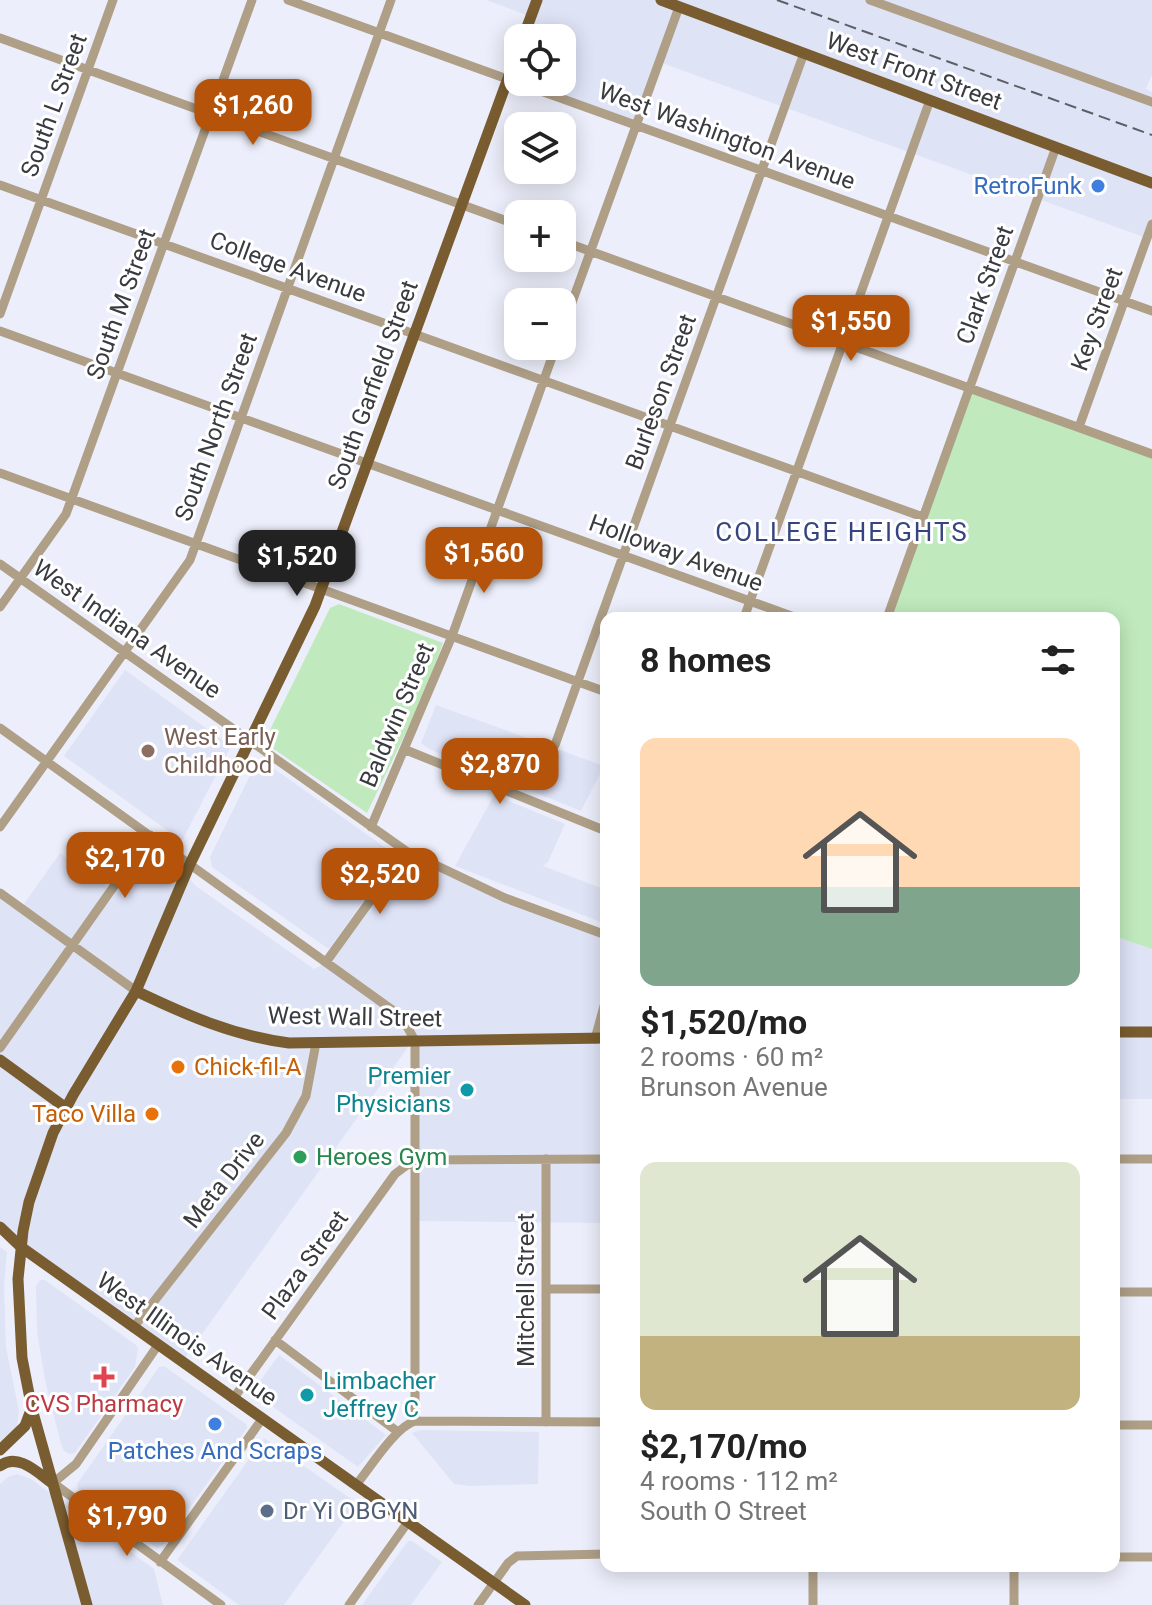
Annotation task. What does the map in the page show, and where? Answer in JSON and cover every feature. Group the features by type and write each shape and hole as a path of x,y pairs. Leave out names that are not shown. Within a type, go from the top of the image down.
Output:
{"main road":[{"path":"528,24 537,0"},
{"name":"West Front Street","path":"661,0 1152,183"},
{"name":"South Garfield Street","path":"87,1605 32,1409 19,1323 21,1247 35,1181 66,1108 136,991 190,864 322,589 504,90"},
{"name":"West Wall Street","path":"136,991 180,1012 251,1037 289,1043 600,1038"},
{"path":"1120,1032 1152,1032"},
{"path":"0,1060 66,1108"},
{"name":"West Illinois Avenue","path":"0,1227 21,1247 133,1328 525,1605"},
{"name":"West Illinois Avenue","path":"0,1238 21,1247"},
{"path":"0,1450 25,1426 32,1409"},
{"path":"0,1466 15,1460 53,1483"}],"street":[{"name":"South L Street","path":"0,314 113,0"},
{"name":"South M Street","path":"0,607 66,514 252,0"},
{"name":"West Washington Avenue","path":"288,0 504,78"},
{"name":"South North Street","path":"0,827 190,560 391,0"},
{"path":"870,0 1152,102"},
{"path":"576,292 679,7"},
{"path":"0,38 504,220"},
{"name":"Burleson Street","path":"603,612 804,53"},
{"name":"West Washington Avenue","path":"555,96 1152,311"},
{"path":"746,612 930,100"},
{"name":"Clark Street","path":"889,612 1056,147"},
{"name":"College Avenue","path":"0,185 923,517"},
{"name":"Key Street","path":"1079,427 1152,224"},
{"path":"576,246 1152,454"},
{"name":"Holloway Avenue","path":"0,331 780,612"},
{"name":"Baldwin Street","path":"371,827 452,636 551,360"},
{"path":"0,473 600,690"},
{"name":"West Indiana Avenue","path":"0,564 406,851 505,898 600,933"},
{"name":"Burleson Street","path":"555,745 600,619"},
{"path":"0,728 402,1017 415,1041 415,1421"},
{"path":"406,750 600,829"},
{"path":"0,1048 150,835"},
{"path":"326,962 406,851"},
{"name":"West Wall Street","path":"0,893 136,991"},
{"name":"Meta Drive","path":"133,1328 286,1133 306,1096 316,1043"},
{"name":"Mitchell Street","path":"546,1159 546,1422"},
{"path":"414,1160 600,1159"},
{"path":"1120,1159 1152,1159"},
{"name":"Plaza Street","path":"233,1399 395,1174 414,1160"},
{"path":"546,1289 600,1289"},
{"path":"1120,1292 1152,1292"},
{"path":"275,1340 398,1432"},
{"path":"158,1345 76,1464 53,1483 221,1605"},
{"path":"160,1562 262,1419"},
{"path":"356,1485 398,1432 415,1421 600,1422"},
{"path":"1120,1425 1152,1425"},
{"path":"349,1605 408,1522"},
{"path":"478,1605 511,1560 521,1555 600,1554"},
{"path":"1120,1557 1152,1557"},
{"path":"813,1572 813,1605"},
{"path":"1014,1572 1014,1605"}],"shaded area":[{"path":"486,0 1152,0 1152,75 1146,89 1152,92 1152,240 659,62 636,125 555,96 576,96 576,24 530,24 532,17"},
{"name":"West Early Childhood","path":"125,670 231,746 182,841 64,756"},
{"path":"436,705 600,765 600,774 581,811 421,743"},
{"path":"262,760 393,853 394,857 330,948 212,867 210,857 256,763"},
{"path":"494,795 565,824 548,862 543,866 600,888 600,922 455,866"},
{"path":"150,835 196,886 314,969 327,962 405,852 600,933 600,1223 413,1221 413,1040 182,1362 0,1233 0,893 21,908 60,853 111,890"},
{"path":"1120,938 1152,949 1152,1099 1120,1099"},
{"path":"0,1247 7,1252 4,1286 6,1347 19,1411 17,1427 0,1451"},
{"path":"40,1280 45,1280 138,1349 135,1367 75,1453 70,1454 64,1451 61,1444 45,1380 37,1332 36,1286"},
{"path":"279,1355 386,1435 358,1467 252,1392"},
{"path":"164,1366 246,1424 247,1428 162,1546 157,1548 78,1490 77,1484 159,1367"},
{"path":"421,1430 539,1432 538,1484 454,1484 412,1433"},
{"path":"264,1438 357,1503 284,1605 239,1605 177,1560"},
{"path":"17,1474 31,1479 154,1569 163,1605 0,1605 0,1484"},
{"path":"408,1541 442,1562 411,1605 362,1605"}],"green space":[{"path":"970,391 1152,457 1152,949 1120,938 1120,612 890,612"},
{"path":"339,604 443,643 422,699 367,813 268,745 266,738 330,608"}],"railway":[{"path":"777,0 1152,135"}],"place":[{"name":"RetroFunk","path":"1098,186"},
{"name":"West Early Childhood","path":"148,751"},
{"name":"Chick-fil-A","path":"178,1067"},
{"name":"Premier Physicians","path":"467,1090"},
{"name":"Taco Villa","path":"152,1114"},
{"name":"Heroes Gym","path":"300,1157"},
{"name":"CVS Pharmacy","path":"104,1377"},
{"name":"Limbacher Jeffrey C","path":"307,1395"},
{"name":"Patches And Scraps","path":"215,1424"},
{"name":"Dr Yi OBGYN","path":"267,1511"}],"district":[{"name":"COLLEGE HEIGHTS","path":"842,532"}]}
